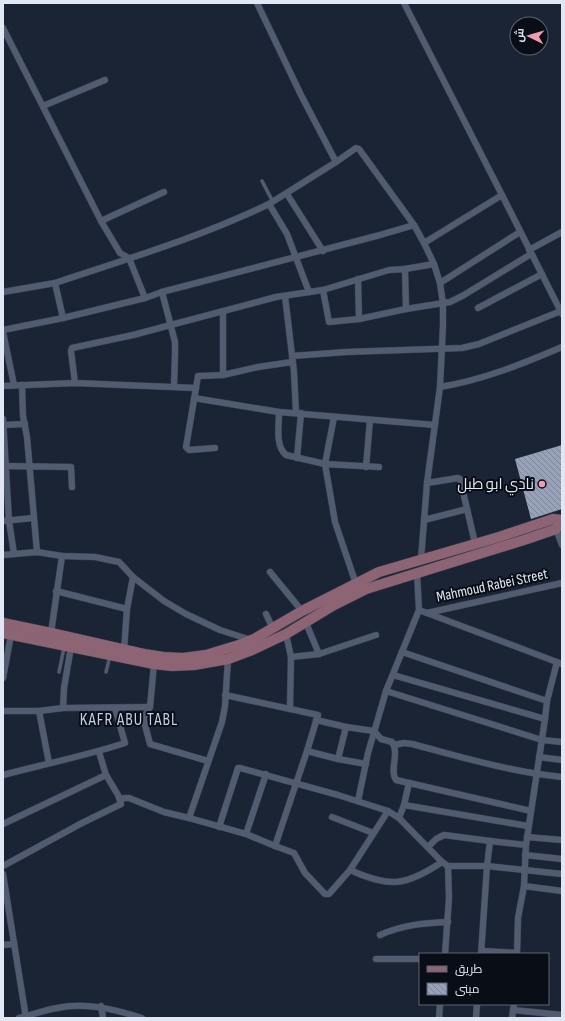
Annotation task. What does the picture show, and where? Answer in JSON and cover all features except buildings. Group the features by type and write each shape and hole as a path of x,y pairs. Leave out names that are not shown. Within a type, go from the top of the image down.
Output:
{"main road":[{"path":"3,623 124,650 163,657 183,658 206,655 251,640 302,611 379,572 475,543 558,523"},
{"path":"7,634 154,664 172,666 194,665 228,659 252,650 286,634 353,594 383,583 418,573 558,523"}],"street":[{"path":"257,3 301,95 336,162"},
{"path":"215,448 189,450 186,447 198,376 223,375 292,359 346,352 462,348 479,344 561,312 404,3"},
{"path":"3,28 101,221 120,253 129,258 145,298"},
{"path":"43,106 105,80"},
{"path":"3,292 55,283 231,222 287,194 336,162 354,148 359,149 414,225 434,264 440,283 443,304 440,387 427,483 421,559"},
{"path":"101,221 164,192"},
{"path":"287,194 323,250"},
{"path":"424,243 502,195"},
{"path":"271,203 287,234 309,292"},
{"path":"14,385 3,331 145,298 162,292 297,258 414,225"},
{"path":"440,283 520,232"},
{"path":"323,290 328,322 359,320 406,309 443,304 464,295 562,232"},
{"path":"75,383 71,349 133,335 285,296 323,290 389,270 434,264"},
{"path":"405,269 406,309"},
{"path":"478,308 542,274"},
{"path":"358,279 359,320"},
{"path":"55,283 63,318"},
{"path":"162,292 171,325 176,354 174,386"},
{"path":"285,296 298,413 297,458"},
{"path":"223,312 223,375"},
{"path":"440,387 475,380 504,371 562,347"},
{"path":"3,386 75,383 196,388"},
{"path":"22,385 28,467 37,552"},
{"path":"194,398 279,412 435,425"},
{"path":"279,412 279,442 284,454 289,457 326,464 379,467"},
{"path":"334,417 326,464 335,522 356,584"},
{"path":"366,467 370,420"},
{"path":"14,554 6,521 3,423 25,424"},
{"path":"4,465 28,467 72,467 72,487"},
{"path":"427,483 460,478 475,543"},
{"path":"424,520 467,509"},
{"path":"6,521 33,518"},
{"path":"558,523 562,545"},
{"path":"3,555 37,552 62,556 95,557 119,562 133,577 164,601 186,614 220,630 251,640"},
{"path":"52,633 56,591 62,556"},
{"path":"270,572 302,611"},
{"path":"358,801 374,731 386,692 419,610 418,573"},
{"path":"124,650 127,609 133,577"},
{"name":"Mahmoud Rabei Street","path":"427,613 562,583"},
{"path":"56,591 127,609"},
{"path":"419,610 560,663 547,701 542,740 538,757 528,826 524,886 518,918 517,953"},
{"path":"266,614 273,628"},
{"path":"306,623 319,654"},
{"path":"3,678 7,634"},
{"path":"286,634 290,657 290,709"},
{"path":"290,657 319,654 376,635"},
{"path":"63,708 68,647"},
{"path":"402,652 547,701"},
{"path":"189,818 222,722 225,706 228,659"},
{"path":"154,664 150,707 144,717 150,744 208,761"},
{"path":"393,675 545,719"},
{"path":"386,692 542,740 562,742"},
{"path":"226,695 317,714 307,751 275,846"},
{"path":"3,711 39,711 63,708 150,707"},
{"path":"3,775 99,752 125,743 115,708"},
{"path":"39,711 49,763"},
{"path":"316,720 346,728 374,731 381,739 392,742 394,745 396,780 531,811"},
{"path":"338,759 346,728"},
{"path":"394,745 404,743 412,744 536,774 562,777"},
{"path":"307,751 366,764"},
{"path":"3,866 82,822 121,804 106,774 99,752"},
{"path":"538,757 562,760"},
{"path":"219,827 239,768 266,774 388,811 399,818 442,862 448,866 487,866 562,874"},
{"path":"3,824 106,774"},
{"path":"246,834 266,774"},
{"path":"399,818 409,783"},
{"path":"120,800 129,798 164,812 246,834 294,853 305,873 327,894 330,894 350,870 388,811"},
{"path":"404,804 528,826"},
{"path":"332,817 373,833"},
{"path":"428,847 436,839 444,835 526,845"},
{"path":"527,837 562,840"},
{"path":"490,841 481,952 499,953"},
{"path":"525,855 562,859"},
{"path":"350,870 377,880 396,882 416,878 442,862"},
{"path":"445,953 449,898 448,866"},
{"path":"3,874 26,1017"},
{"path":"524,886 562,891"},
{"path":"380,935 414,924 448,922"},
{"path":"3,945 14,944"},
{"path":"376,959 419,958"},
{"path":"439,1018 440,1005"},
{"path":"476,1018 477,1005"},
{"path":"19,1018 71,1006 101,1006 125,1015 142,1018"},
{"path":"101,1006 103,1018"},
{"path":"512,1018 513,1007 562,1015"}],"lane":[{"path":"262,181 271,203"},
{"path":"59,672 68,647"},
{"path":"106,672 110,656"}],"place":[{"name":"نادي ابو طبل","path":"542,484"}],"district":[{"name":"KAFR ABU TABL","path":"129,719"}]}
